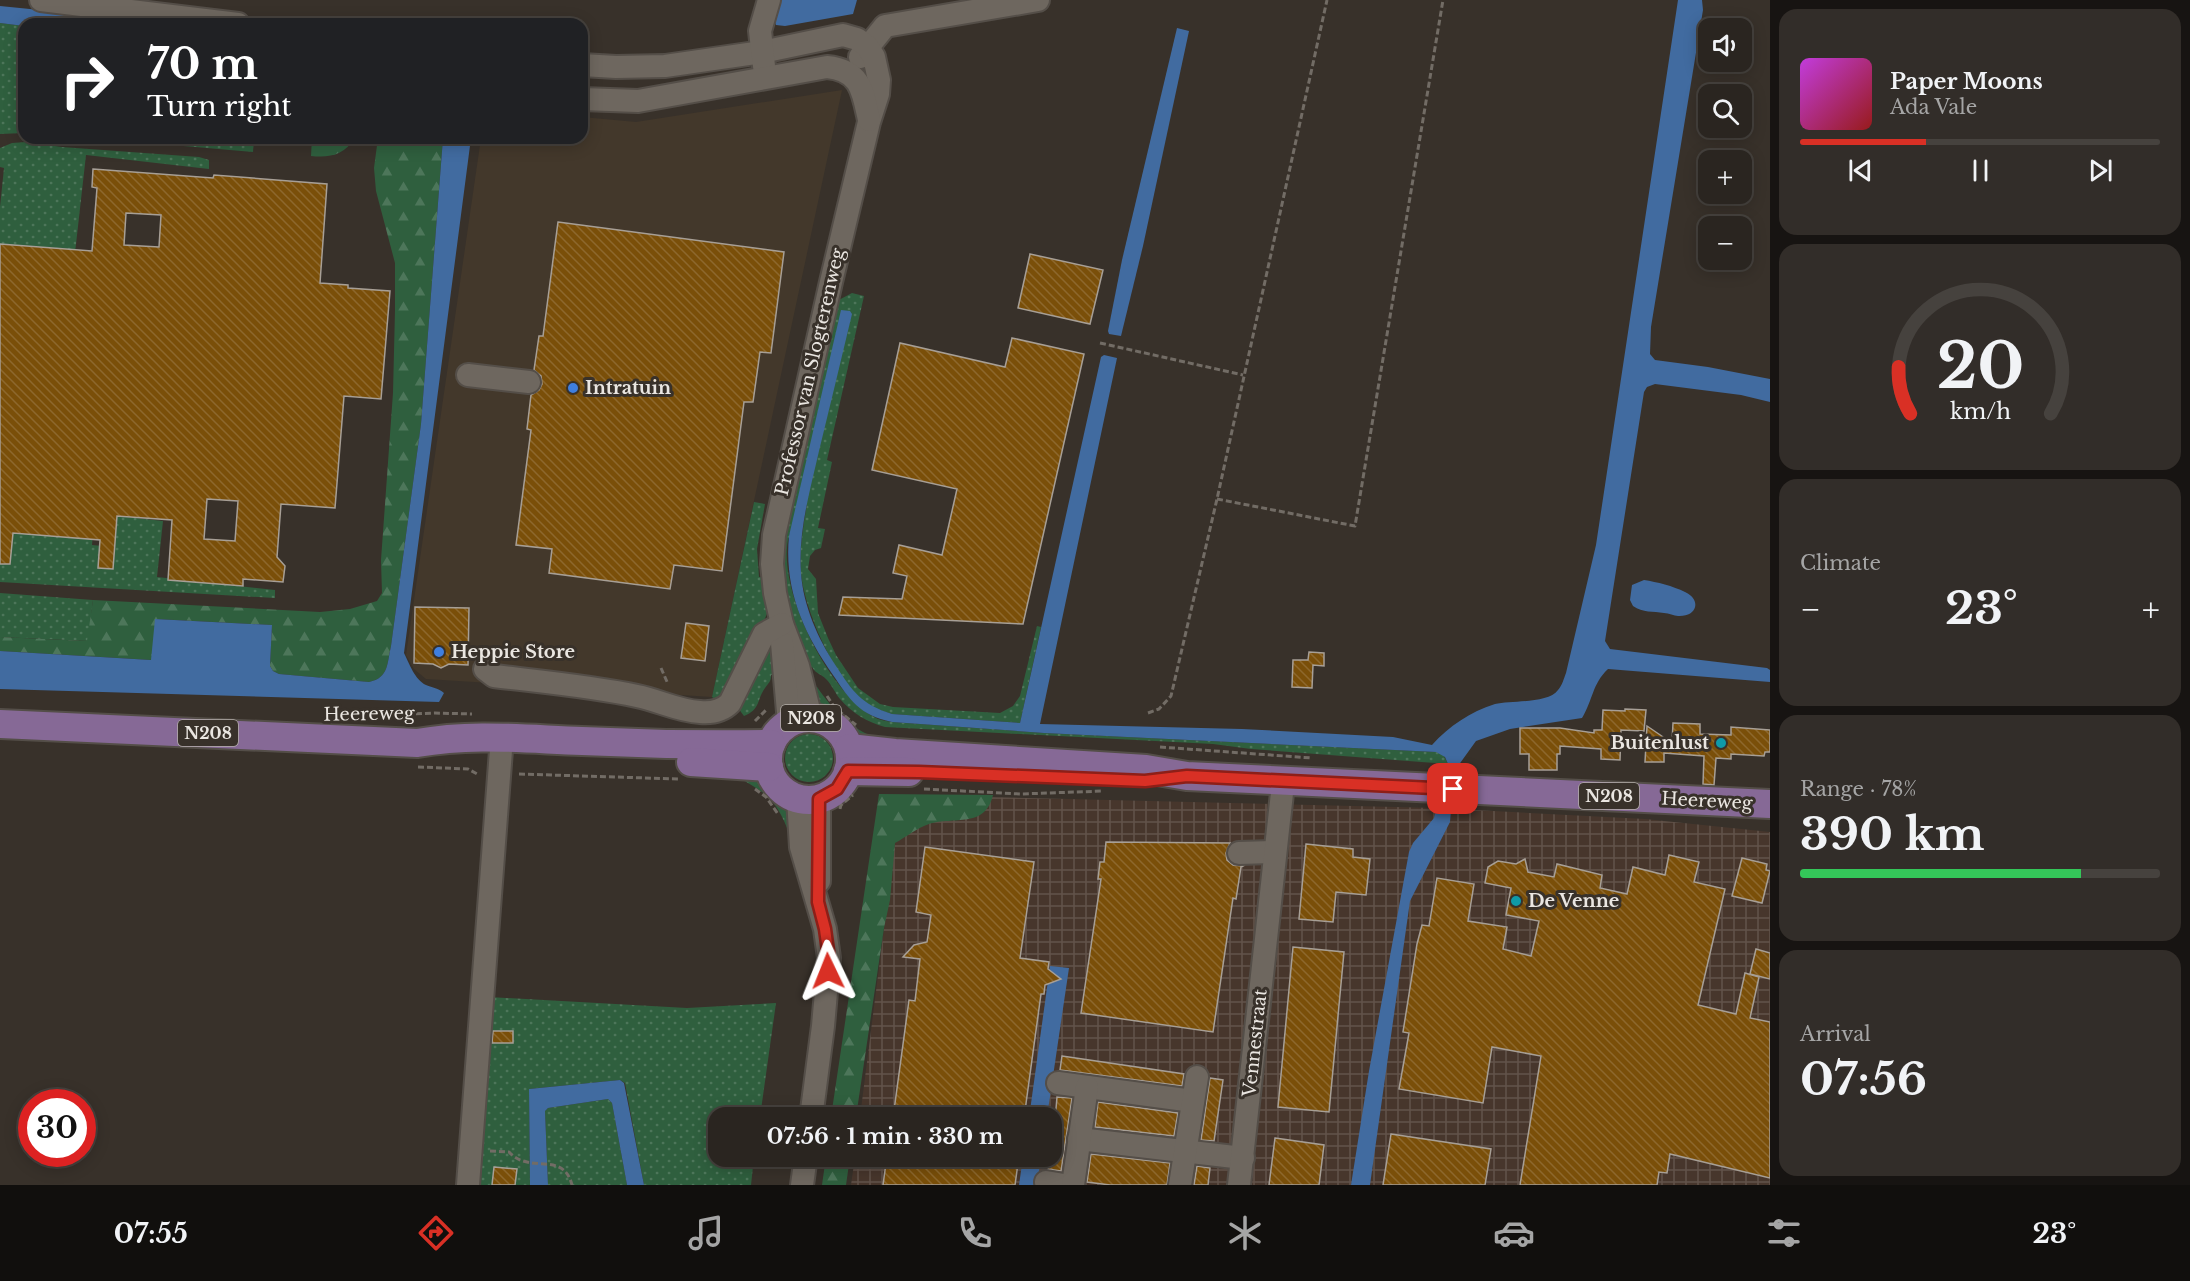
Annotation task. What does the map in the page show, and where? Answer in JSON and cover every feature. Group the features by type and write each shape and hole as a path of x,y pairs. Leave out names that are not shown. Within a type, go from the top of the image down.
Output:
{"main road":[{"name":"N208","path":"785,738 819,719 835,727 846,740 855,760"},
{"name":"Heereweg","path":"0,724 417,743 449,752 502,745 785,738"},
{"path":"785,738 776,783 808,806 837,789 855,760"},
{"name":"Heereweg","path":"855,760 919,772 1145,781 1187,776 1770,804"}],"street":[{"path":"41,0 189,18"},
{"path":"766,77 760,31 769,0"},
{"path":"588,99 638,101 827,67 838,68 849,73 867,46 885,26 1038,0"},
{"path":"588,65 664,66 762,52 843,35 857,39 867,46"},
{"name":"Professor van Slogterenweg","path":"785,738 793,682 772,564 774,535 869,122 878,94 879,80 874,57 867,46"},
{"name":"Professor van Slogterenweg","path":"849,73 859,84 864,96 869,122"},
{"path":"468,375 529,382"},
{"path":"485,669 494,676 587,687 638,696 685,710 717,711 725,709 730,703 764,634 782,624"},
{"path":"468,1185 497,780 502,745"},
{"path":"1239,853 1275,852 1285,780"},
{"path":"808,806 801,847 825,929 829,958 812,1107"},
{"name":"Vennestraat","path":"1239,1185 1275,852"},
{"path":"1180,1185 1197,1077"},
{"path":"1058,1083 1193,1101"},
{"path":"1073,1185 1087,1087"},
{"path":"1079,1139 1243,1158"},
{"path":"802,1185 804,1167"}],"path":[{"path":"1148,712 1159,709 1171,696 1217,499 1327,0"},
{"path":"1217,499 1355,526 1443,0"},
{"path":"1100,343 1243,375"},
{"path":"748,787 766,797 808,806 841,805 852,795 855,760 835,708 819,685 793,682 770,697 766,711 750,723"},
{"name":"Heereweg","path":"359,717 435,713 474,714"},
{"path":"1021,794 1022,787"},
{"path":"1053,789 1053,794"},
{"path":"470,1150 509,1152 516,1160 530,1164 561,1167 569,1174 572,1185"}],"shaded area":[{"path":"842,90 712,697 426,679 414,669 406,655 480,144 588,144 588,118 636,122"},
{"path":"901,795 1436,808 1645,819 1770,832 1770,1185 851,1185 854,1167 1062,1167 1062,1107 861,1107"}],"green space":[{"path":"0,23 18,25 18,133 0,134"},
{"path":"12,143 199,157 209,160 209,169 86,155 75,253 0,244 0,207 4,168 0,167 0,148"},
{"path":"160,144 254,144 253,152"},
{"path":"312,144 351,144 341,152 330,156 311,156"},
{"path":"377,144 443,144 421,424 391,646 384,673 376,680 369,682 279,674 270,666 272,625 156,619 152,660 0,651 0,637 87,641 93,600 320,612 350,609 377,601 382,593 381,560 393,393 395,263 376,191 374,168"},
{"path":"852,293 864,296 827,460 832,462 818,528 825,529 821,548 815,550 810,556 808,569 816,579 818,613 836,655 858,688 880,704 893,707 1000,713 1013,706 1020,696 1037,626 1041,627 1020,723 892,714 870,706 852,691 842,677 823,642 808,605 801,573 802,538 807,504 789,536 787,557 790,582 809,637 840,686 857,704 876,718 892,722 1044,733 1436,752 1443,754 1448,764 1213,744 885,727 855,713 840,699 826,679 812,667 807,668 785,597 780,553 835,302"},
{"path":"754,502 765,504 757,549 759,577 764,577 768,611 764,621 753,628 734,686 718,701 712,697"},
{"path":"117,516 163,521 157,577 275,590 275,598 0,582 0,554 9,524 93,533 92,545 113,547"},
{"path":"0,593 93,600 88,641 0,637"},
{"path":"772,640 777,674 771,675 756,707 744,716 738,708"},
{"path":"814,686 850,724 877,738 860,740 818,707"},
{"path":"809,734 826,741 833,758 826,775 809,782 792,775 785,758 792,741"},
{"path":"739,778 763,780 788,804 793,830 787,828 779,810 769,798"},
{"path":"879,794 993,795 989,806 976,817 929,824 895,843 890,900 857,1107 832,1107"},
{"path":"489,997 687,1008 776,1003 761,1107 708,1107 708,1167 753,1167 751,1185 644,1185 625,1083 620,1080 529,1089 530,1185 473,1185"},
{"path":"608,1099 612,1103 627,1185 548,1185 545,1111 548,1108"},
{"path":"825,1167 849,1167 846,1185 822,1185"}],"water":[{"path":"778,0 857,0 853,14 785,26 776,25 774,20"},
{"path":"1678,0 1702,0 1703,10 1702,18 1698,18 1698,40 1651,327 1650,354 1655,360 1770,379 1770,402 1741,395 1655,384 1647,387 1644,392 1605,641 1610,649 1767,668 1770,670 1770,682 1608,669 1599,680 1582,718 1510,729 1476,741 1458,766 1447,809 1451,810 1450,822 1410,901 1370,1185 1351,1185 1369,1071 1409,852 1413,843 1434,818 1448,764 1445,757 1436,752 1044,733 892,722 881,719 863,711 850,699 822,659 798,609 793,592 788,555 789,536 841,310 850,311 852,314 806,511 801,542 802,585 812,621 836,666 859,696 873,706 892,714 1020,723 1101,357 1104,355 1117,358 1040,724 1242,729 1393,737 1432,745 1460,720 1486,707 1502,703 1538,700 1558,690 1566,673 1596,545"},
{"path":"0,6 118,18 18,18 18,25 0,23"},
{"path":"1177,28 1189,31 1143,246 1121,336 1109,334 1122,260"},
{"path":"443,144 470,144 404,653 422,683 444,693 439,702 0,689 0,651 151,660 155,619 272,625 270,666 273,671 279,674 369,682 376,680 384,673 388,664 421,424"},
{"path":"1644,580 1670,586 1690,595 1695,603 1693,611 1684,616 1678,616 1644,611 1633,606 1630,600 1632,585"},
{"path":"1050,966 1069,968 1048,1107 1031,1107"},
{"path":"620,1080 624,1083 644,1185 627,1185 612,1103 608,1099 548,1108 545,1111 548,1185 530,1185 529,1089"},
{"path":"1022,1167 1040,1167 1037,1185 1019,1185"}],"building":[{"path":"93,169 327,184 320,283 390,291 381,399 344,396 335,508 281,504 277,557 285,566 283,582 243,579 243,586 168,580 172,520 117,516 113,569 98,568 100,540 13,533 10,564 0,564 0,244 92,251 97,188 92,187","holes":["126,213 161,215 159,247 124,245","207,499 238,501 235,541 204,539"]},
{"path":"558,222 784,252 771,353 760,352 753,402 744,402 722,571 674,565 670,589 549,573 552,549 516,545 531,430 527,429 531,395 539,390 542,384 541,376 534,370 539,336 543,336"},
{"path":"1030,254 1103,270 1090,324 1018,308"},
{"path":"1012,338 1084,354 1023,624 839,615 843,597 902,599 907,576 893,573 899,545 942,555 957,489 872,470 900,343 1005,367"},
{"path":"415,607 469,608 468,665 449,664 441,668 433,664 414,663"},
{"path":"686,623 709,626 705,661 681,658"},
{"path":"1309,652 1324,653 1324,666 1313,665 1312,688 1292,687 1293,660 1308,660"},
{"path":"1625,709 1646,710 1644,731 1621,730 1620,760 1601,759 1601,749 1560,746 1560,754 1557,754 1557,770 1529,770 1529,754 1520,754 1520,728 1560,728 1594,733 1594,730 1602,730 1603,710 1625,711"},
{"path":"1673,723 1700,724 1700,734 1731,735 1731,727 1770,730 1770,752 1765,752 1764,756 1731,754 1731,759 1716,758 1714,785 1703,784 1704,756 1664,753 1664,762 1645,762 1647,726 1672,743"},
{"path":"1106,842 1230,843 1226,853 1227,860 1233,865 1243,866 1236,899 1233,898 1213,1032 1081,1013 1101,879 1098,879 1100,862 1104,862"},
{"path":"1306,844 1353,849 1353,857 1370,859 1366,895 1336,892 1333,922 1299,919"},
{"path":"925,847 1034,862 1020,958 1049,962 1048,969 1061,979 1045,985 1044,994 1041,994 1026,1107 894,1107 909,1000 915,1001 920,959 903,957 914,945 927,942 931,915 916,912"},
{"path":"1669,855 1699,862 1694,882 1725,889 1698,1005 1736,1014 1745,973 1759,977 1750,1018 1770,1022 1770,1178 1670,1154 1667,1173 1659,1172 1657,1185 1520,1185 1541,1056 1492,1047 1483,1103 1399,1089 1409,1033 1403,1032 1417,944 1422,925 1429,926 1437,878 1474,884 1468,921 1507,927 1503,949 1531,956 1539,921 1506,915 1511,888 1485,883 1488,867 1498,861 1516,864 1525,859 1528,872 1554,877 1557,864 1602,875 1600,888 1627,894 1633,867 1665,875"},
{"path":"1742,858 1767,864 1766,870 1770,871 1762,903 1732,896"},
{"path":"1293,947 1344,952 1329,1112 1278,1107"},
{"path":"1756,949 1770,953 1770,979 1750,974"},
{"path":"493,1031 513,1031 513,1043 492,1043"},
{"path":"1062,1056 1184,1074 1182,1086 1060,1070"},
{"path":"1210,1078 1223,1080 1214,1141 1201,1140"},
{"path":"1057,1097 1072,1098 1062,1164 1062,1107 1056,1107"},
{"path":"1098,1102 1178,1113 1174,1136 1095,1127"},
{"path":"1391,1134 1491,1149 1485,1185 1383,1185"},
{"path":"1275,1138 1324,1145 1319,1185 1269,1185"},
{"path":"1091,1154 1170,1163 1167,1185 1110,1185 1087,1182"},
{"path":"1197,1166 1210,1168 1208,1185 1194,1185"},
{"path":"494,1167 517,1169 515,1185 492,1185"},
{"path":"885,1167 1017,1167 1015,1185 883,1185"},
{"path":"1048,1167 1062,1167 1061,1171 1048,1169"}],"place":[{"name":"Intratuin","path":"573,388"},
{"name":"Heppie Store","path":"439,652"},
{"name":"Buitenlust","path":"1721,743"},
{"name":"De Venne","path":"1516,901"}],"route":[{"path":"828,971 829,958 825,929 818,902 819,799 837,789 846,778 848,771 1145,781 1187,776 1453,789"}]}
